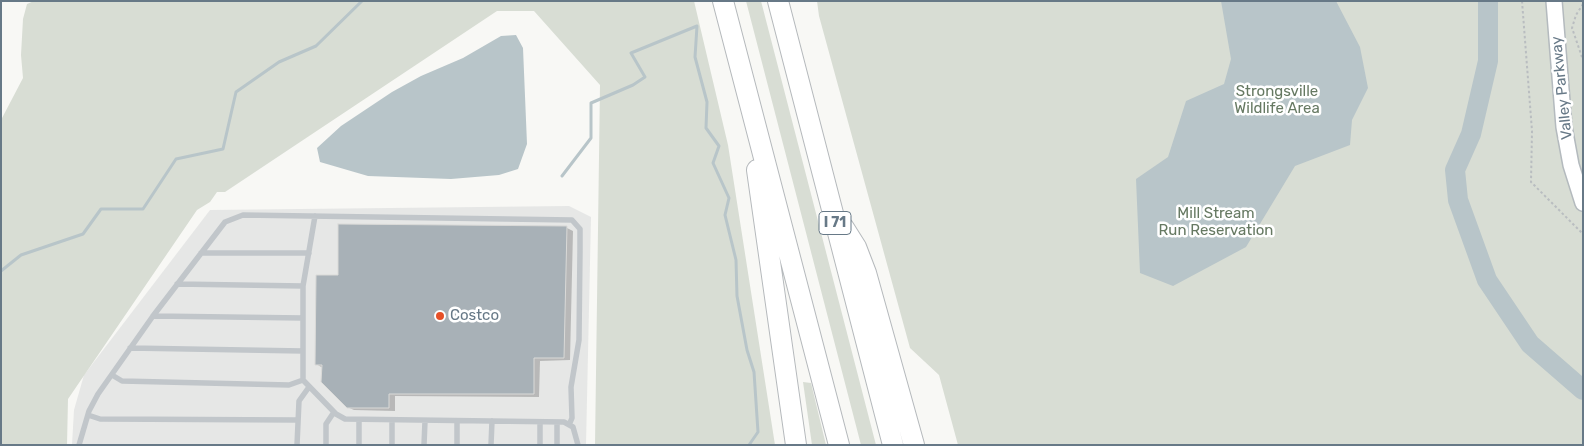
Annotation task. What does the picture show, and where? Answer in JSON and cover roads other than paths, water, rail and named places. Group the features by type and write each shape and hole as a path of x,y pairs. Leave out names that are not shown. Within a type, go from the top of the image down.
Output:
{"highway":[{"path":"723,1 839,445"},
{"name":"I 71","path":"778,1 893,445"},
{"path":"743,74 796,445"},
{"path":"831,206 856,247 866,273 914,445"}],"street":[{"name":"Valley Parkway","path":"1554,1 1564,127 1571,165 1583,203"}],"lane":[{"path":"79,445 88,415 130,348 152,316 225,222 234,216 567,219 575,222 580,235 579,340 571,387 572,418 569,425"},
{"path":"315,216 303,286 303,380 334,412 345,419 360,420 557,422 573,428 578,445"},
{"path":"202,252 309,252"},
{"path":"177,284 303,286"},
{"path":"152,316 302,318"},
{"path":"130,348 302,351"},
{"path":"112,375 122,381 290,385 303,380"},
{"path":"297,445 299,401 309,387"},
{"path":"326,445 326,424 334,412"},
{"path":"88,415 100,419 297,420"},
{"path":"359,445 360,420"},
{"path":"392,420 392,445"},
{"path":"424,445 425,421"},
{"path":"457,421 457,445"},
{"path":"491,445 492,421"},
{"path":"540,422 540,445"},
{"path":"557,422 557,445"}],"waterway":[{"path":"1,271 21,255 83,234 101,209 143,209 176,159 223,149 236,92 279,62 316,46 362,1"},
{"path":"1488,1 1488,61 1471,134 1455,170 1458,200 1487,280 1530,344 1583,390"},
{"path":"562,176 591,138 591,103 633,85 645,77 631,53 697,26 695,57 707,102 706,128 719,146 713,163 729,198 725,215 736,260 737,296 747,350 754,372 758,432 749,445"}],"place":[{"name":"Costco","path":"440,316"}],"park label":[{"name":"Strongsville Wildlife Area","path":"1277,100"},
{"name":"Mill Stream Run Reservation","path":"1216,222"}]}
